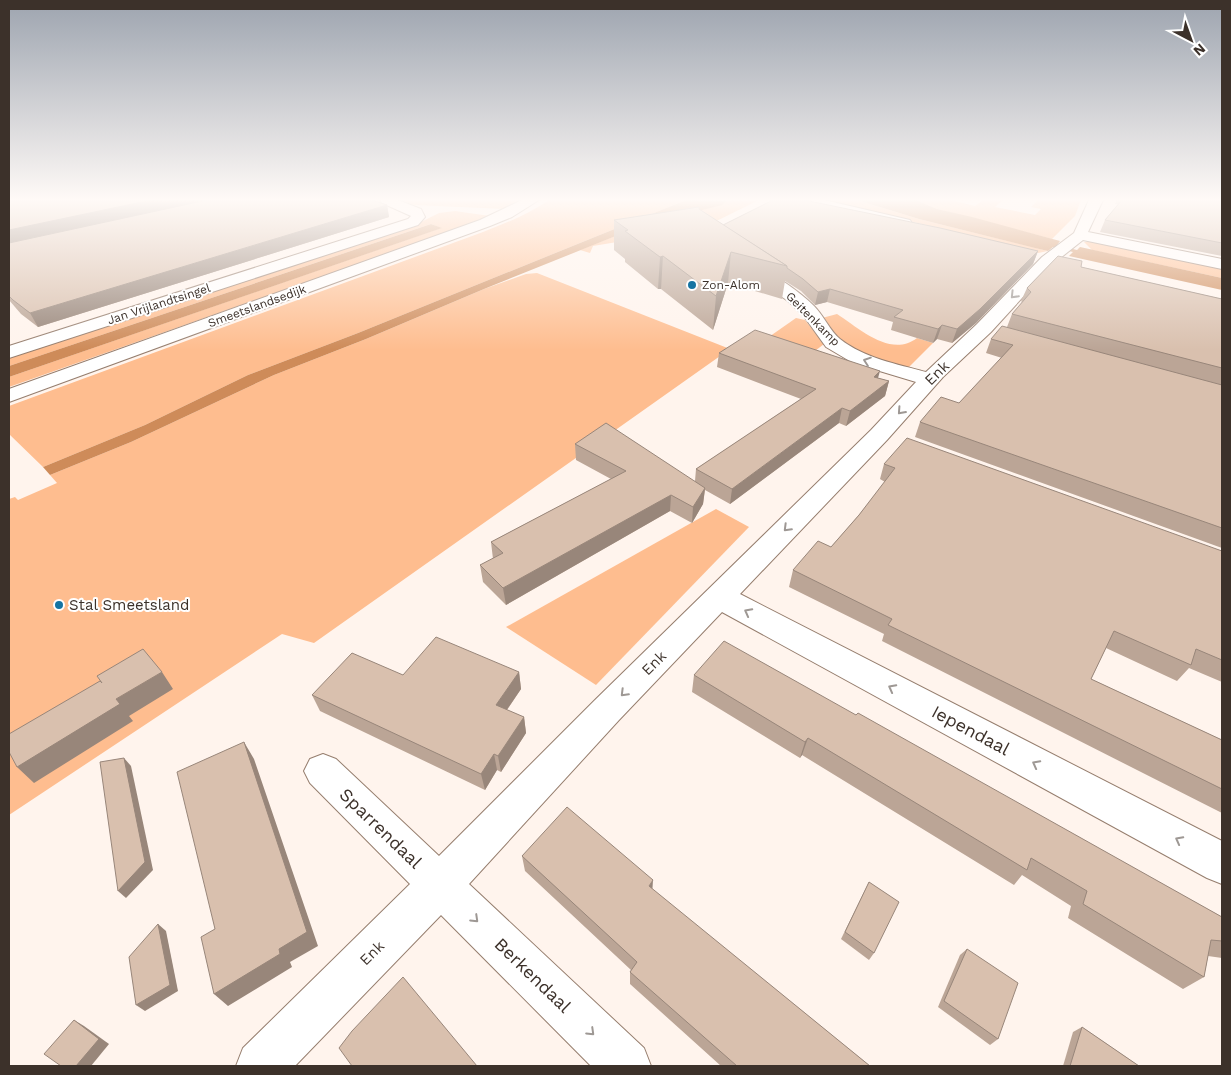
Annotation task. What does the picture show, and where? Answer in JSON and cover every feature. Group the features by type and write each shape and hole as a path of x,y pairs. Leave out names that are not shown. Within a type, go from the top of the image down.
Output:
{"street":[{"name":"Jan Vrijlandtsingel","path":"9,352 325,250"},
{"name":"Smeetslandsedijk","path":"9,396 410,250"},
{"name":"Enk","path":"261,1066 440,885 719,597 893,440 930,380 994,330 1050,259 1061,250"},
{"path":"1144,250 1222,264"},
{"name":"Geitenkamp","path":"738,259 794,297 809,311 833,342 860,359 930,380"},
{"name":"Iependaal","path":"719,597 1222,863"},
{"name":"Sparrendaal","path":"323,771 440,885"},
{"name":"Berkendaal","path":"440,885 626,1066"}],"shaded area":[{"path":"335,250 353,250 9,366 9,357"},
{"path":"353,250 378,250 9,377 9,366"},
{"path":"377,250 396,250 9,387 9,377"},
{"path":"434,250 562,250 358,333 248,375 145,425 43,467 9,434 9,406"},
{"path":"562,250 580,250 274,375 131,442 50,475 43,467 145,425 248,375 358,333"},
{"path":"1027,250 1048,251 1038,253"},
{"path":"1066,250 1095,250 1222,278 1222,290 1069,256 1073,252"},
{"path":"1093,250 1134,250 1222,268 1222,278"},
{"path":"537,273 730,349 314,643 282,634 9,815 9,499 15,497 18,500 57,483 50,475 131,442 274,375 366,339 484,289 526,274"},
{"path":"837,314 876,339 886,343 897,345 917,338 933,343 908,368 882,362 857,352 843,342 822,318"},
{"path":"796,318 805,320 824,344 811,354 766,339"},
{"path":"716,509 749,527 596,685 506,627"}],"building":[{"path":"9,250 238,250 30,313 9,296"},
{"path":"651,250 763,250 787,266 731,252 716,296 663,256 660,257"},
{"path":"762,250 1038,251 980,309 957,329 942,325 938,329 894,317 903,310 830,289 818,292 787,268 787,266"},
{"path":"1058,256 1082,261 1081,267 1222,299 1222,368 1012,314 1031,292 1027,288"},
{"path":"1002,326 1222,385 1222,528 920,422 941,397 959,403 1013,345 991,339"},
{"path":"755,330 880,371 874,377 889,381 850,411 842,408 732,489 696,469 816,389 719,353"},
{"path":"606,423 705,488 693,507 671,495 503,588 480,565 503,553 491,542 626,471 575,444"},
{"path":"907,438 1222,551 1222,660 1196,649 1191,665 1114,631 1091,679 1222,740 1222,789 888,625 892,619 793,570 818,541 831,547 859,515 895,468 884,464"},
{"path":"436,637 519,672 496,705 524,717 498,756 494,754 481,774 312,695 352,653 403,675"},
{"path":"724,641 856,715 858,713 1222,917 1222,941 1211,940 1204,977 1083,904 1087,891 1031,858 1027,870 808,738 805,742 694,675"},
{"path":"143,649 162,672 116,699 120,704 17,767 9,752 9,734 100,681 102,683 97,676"},
{"path":"244,742 307,932 279,949 280,954 214,994 201,937 215,929 177,772"},
{"path":"124,758 145,862 118,891 100,762"},
{"path":"567,807 653,880 649,886 870,1066 737,1066 630,972 637,962 522,856"},
{"path":"869,882 899,902 874,953 845,932"},
{"path":"158,924 170,985 136,1005 129,957"},
{"path":"967,949 1018,983 998,1039 944,1001"},
{"path":"403,977 477,1066 352,1066 339,1048 352,1031"},
{"path":"74,1020 99,1039 76,1066 61,1066 44,1054"},
{"path":"1082,1027 1139,1066 1070,1066"}],"place":[{"name":"Zon-Alom","path":"692,285"},
{"name":"Stal Smeetsland","path":"59,605"}]}
